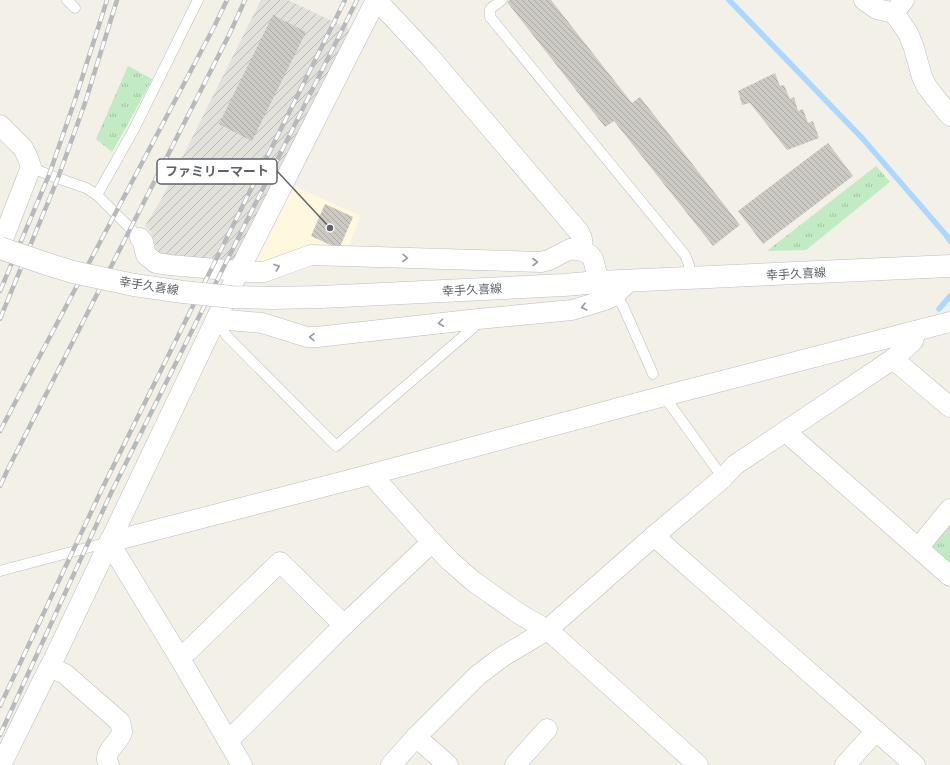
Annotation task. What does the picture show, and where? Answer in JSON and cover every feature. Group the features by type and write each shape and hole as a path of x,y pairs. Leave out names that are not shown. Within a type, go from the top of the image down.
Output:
{"main road":[{"name":"幸手久喜線","path":"0,247 42,263 73,272 134,285 232,297 271,298 321,297 564,285 614,286 690,278 950,266"}],"street":[{"path":"864,0 877,9 899,7 914,48 922,77 927,87 950,116"},
{"path":"1,765 50,667 239,271 375,1 385,9 429,56 579,232 582,239 583,251"},
{"path":"0,125 23,148 31,167 4,224 0,247"},
{"path":"140,238 143,242 146,254 156,263 264,272 312,255 541,262 549,260 570,249 583,251 590,255 614,286 606,300 572,310 478,319 325,337 307,337 262,323 217,318"},
{"path":"109,542 950,322"},
{"path":"391,765 416,737 478,675 502,657 546,630 723,478 735,465 894,359 913,341 916,331"},
{"path":"894,359 950,408"},
{"path":"786,432 950,576"},
{"path":"373,474 379,483 450,561 473,581 518,613 546,630 698,765"},
{"path":"918,548 950,509"},
{"path":"654,536 915,765"},
{"path":"109,542 179,657 242,765"},
{"path":"227,739 235,734 344,625 432,542"},
{"path":"179,657 188,652 280,562 344,625"},
{"path":"50,667 65,674 120,722 122,729 121,735 109,751 107,757 107,762 109,765"},
{"path":"515,765 547,728"},
{"path":"845,765 876,731"},
{"path":"416,737 448,765"}],"lane":[{"path":"67,0 75,8"},
{"path":"97,195 133,131 198,0"},
{"path":"502,0 490,9 490,17 685,254 689,265 690,278"},
{"path":"31,167 86,188 97,195 140,238"},
{"path":"614,286 653,374"},
{"path":"217,318 226,335 336,446 474,327 478,319"},
{"path":"664,396 723,478"},
{"path":"0,571 109,542"}],"shaded area":[{"path":"261,0 288,0 351,30 233,263 163,257 156,249 151,232 145,226 162,198"},
{"path":"292,185 361,216 347,250 281,258 253,264"}],"green space":[{"path":"128,66 152,79 112,152 96,139"},
{"path":"876,166 890,182 806,250 767,251"},
{"path":"950,525 950,564 931,547"}],"building":[{"path":"510,0 551,0 632,103 640,97 740,225 713,246 614,121 605,127 507,2"},
{"path":"273,15 306,32 252,141 219,124"},
{"path":"775,73 780,86 784,85 790,99 794,97 798,111 803,109 808,123 813,121 819,138 787,150 750,103 742,105 738,91"},
{"path":"828,143 853,176 763,244 738,211"},
{"path":"325,204 353,217 339,249 311,236"}],"waterway":[{"path":"729,0 863,139 950,241"},
{"path":"939,309 950,296"}],"railway":[{"path":"0,291 49,175 107,0"},
{"path":"0,319 58,178 85,103 117,0"},
{"path":"0,431 227,0"},
{"path":"0,486 229,35 245,0"},
{"path":"0,706 101,491 345,0"},
{"path":"0,735 111,493 357,0"}],"place":[{"name":"ファミリーマート","path":"330,228"}]}
